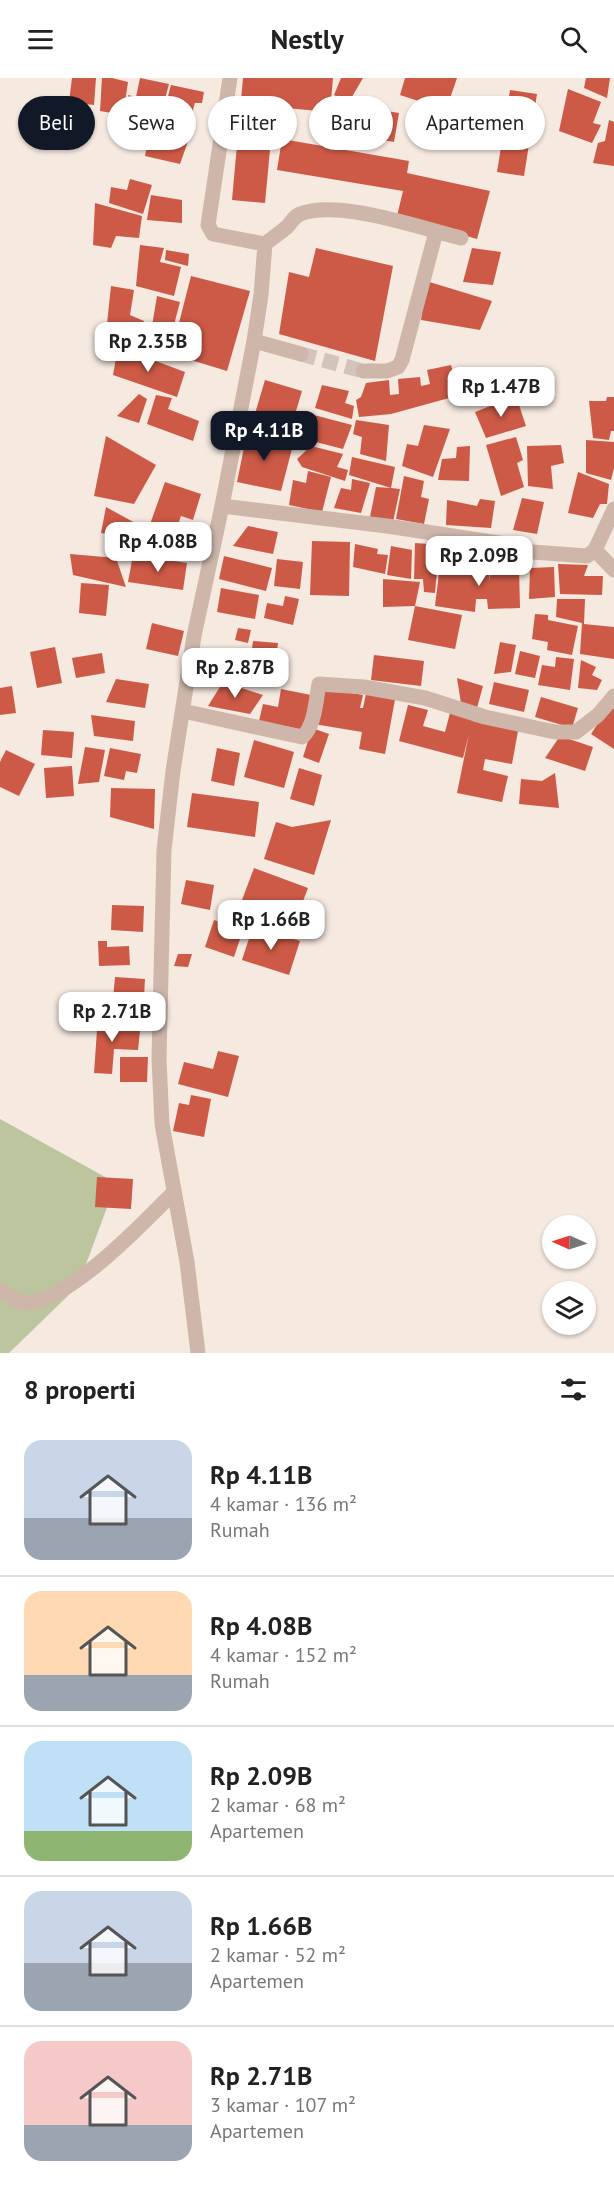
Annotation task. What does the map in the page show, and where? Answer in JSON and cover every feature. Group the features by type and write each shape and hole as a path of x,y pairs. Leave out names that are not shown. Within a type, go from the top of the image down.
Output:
{"street":[{"path":"230,78 208,225 213,234 265,244"},
{"path":"198,1353 187,1262 162,1124 159,1048 164,850 194,636 254,341 265,244 299,215 316,210 346,211 460,238"},
{"path":"363,371 387,371 398,367 402,360 436,232"},
{"path":"254,341 301,354"},
{"path":"222,506 387,526 505,544 532,552 587,556 595,550 614,509"},
{"path":"595,550 614,570"},
{"path":"183,711 302,737 306,734 310,722 319,684 364,687 425,698 497,719 555,732 576,732 598,715 614,696"},
{"path":"0,1290 20,1302 45,1300 101,1262 174,1192"}],"green space":[{"path":"0,1119 116,1183 78,1286 9,1353 0,1353"}],"building":[{"path":"72,78 96,78 95,96 70,96"},
{"path":"102,78 128,82 126,96 107,96 107,112 100,111"},
{"path":"140,78 169,84 166,96 136,96"},
{"path":"243,78 333,78 331,96 309,96 309,110 297,109 297,96 241,96"},
{"path":"341,78 363,78 352,96 334,95"},
{"path":"405,78 457,78 451,96 400,95"},
{"path":"586,78 610,78 607,98 584,88"},
{"path":"171,85 204,92 202,103 196,103 196,96 168,96"},
{"path":"568,89 601,102 593,123 601,125 592,143 559,131"},
{"path":"510,90 537,94 537,96 509,96"},
{"path":"393,112 399,113 393,142"},
{"path":"609,120 614,122 614,166 593,163 598,143 605,141"},
{"path":"297,142 309,144 309,150 346,150 409,161 407,173 490,191 477,239 397,216 403,191 277,170 280,150 297,150"},
{"path":"146,150 185,150 180,164 145,156"},
{"path":"237,150 270,150 265,203 232,200"},
{"path":"500,150 528,150 524,176 497,172"},
{"path":"130,179 152,185 143,214 109,203 111,187 127,190"},
{"path":"151,195 182,200 182,223 147,220"},
{"path":"95,203 142,216 139,238 116,236 111,248 93,245"},
{"path":"140,245 164,248 160,262 181,267 174,296 136,286"},
{"path":"316,248 393,266 375,361 279,334 289,272 309,277"},
{"path":"472,248 501,252 493,285 463,282"},
{"path":"166,250 189,254 188,266 165,260"},
{"path":"191,276 250,291 227,371 171,354"},
{"path":"426,281 492,301 480,330 421,320"},
{"path":"111,286 134,290 130,315 144,321 141,337 106,333"},
{"path":"157,296 180,302 170,340 150,338"},
{"path":"118,347 185,372 177,397 113,375"},
{"path":"451,365 460,395 391,414 359,417 356,400 361,397 366,383 389,380 390,395 399,394 398,379 420,377 421,386 430,384 427,370"},
{"path":"265,380 302,391 288,438 251,427"},
{"path":"322,385 349,391 345,403 354,406 352,419 315,408"},
{"path":"139,394 147,399 139,423 117,416"},
{"path":"156,395 172,398 168,409 199,421 193,441 147,424"},
{"path":"516,396 526,426 486,438 475,412"},
{"path":"607,397 614,397 614,431 611,431 609,440 593,438 589,401 606,401"},
{"path":"314,415 352,425 343,449 308,440"},
{"path":"356,420 389,425 386,461 360,454 362,437 353,434"},
{"path":"424,425 450,429 433,477 402,466 407,444 418,446"},
{"path":"247,433 293,445 281,491 237,482"},
{"path":"106,436 156,465 134,504 94,496"},
{"path":"516,437 523,460 517,463 524,487 501,496 486,445"},
{"path":"586,440 614,442 614,468 611,480 586,473"},
{"path":"561,445 564,463 551,466 553,489 528,486 527,446"},
{"path":"311,446 343,454 337,467 348,470 345,481 302,467 297,459"},
{"path":"470,446 469,481 438,480 442,459 456,458 457,447"},
{"path":"352,457 395,467 391,488 349,475"},
{"path":"308,471 331,477 322,512 289,505 293,480 306,483"},
{"path":"578,472 609,484 607,504 600,504 593,518 568,513"},
{"path":"404,476 424,481 421,497 429,499 424,524 396,519"},
{"path":"352,479 370,483 361,513 334,508 341,488 351,490"},
{"path":"165,482 201,494 193,520 181,516 173,539 148,530"},
{"path":"376,487 400,489 393,522 370,517"},
{"path":"522,498 544,502 537,534 513,530"},
{"path":"480,499 495,501 491,528 446,525 447,500 477,506"},
{"path":"106,507 137,524 130,538 101,533"},
{"path":"248,526 278,532 273,554 233,546"},
{"path":"312,541 350,542 349,596 310,595"},
{"path":"415,543 444,545 443,570 437,571 435,593 424,592 423,579 414,579"},
{"path":"355,544 378,549 377,554 388,555 385,574 353,567"},
{"path":"391,546 412,550 411,579 387,575"},
{"path":"70,554 116,558 126,587 73,575"},
{"path":"133,555 187,563 183,590 128,582"},
{"path":"224,556 272,568 266,591 219,579"},
{"path":"467,556 491,558 489,581 492,568 519,568 520,608 488,609 487,599 476,599 475,612 435,606 439,573 457,573 457,565 465,566 465,575"},
{"path":"277,559 303,562 300,589 274,586"},
{"path":"558,564 588,565 584,576 603,576 602,595 560,594"},
{"path":"554,567 555,597 529,599 530,568"},
{"path":"383,579 420,582 415,606 383,607"},
{"path":"81,583 109,585 106,616 79,613"},
{"path":"221,588 259,595 255,619 217,612"},
{"path":"285,596 299,599 293,625 264,618 267,603 283,606"},
{"path":"557,599 585,599 584,624 614,627 614,659 580,654 582,623 556,617"},
{"path":"415,606 462,615 455,649 408,640"},
{"path":"535,614 548,615 548,620 578,626 572,655 547,650 548,642 532,639"},
{"path":"152,623 184,631 178,656 146,649"},
{"path":"238,628 251,630 248,643 235,640"},
{"path":"253,641 278,643 275,667 250,664"},
{"path":"500,642 516,645 511,672 494,674"},
{"path":"55,647 62,683 37,688 30,652"},
{"path":"206,651 243,653 243,665 202,663"},
{"path":"520,651 540,656 535,678 515,674"},
{"path":"102,653 105,673 76,678 72,658"},
{"path":"374,655 424,661 421,686 371,680"},
{"path":"556,657 574,659 570,690 538,685 542,665 555,667"},
{"path":"581,660 596,667 592,675 602,680 597,690 578,688"},
{"path":"457,678 483,686 477,708 461,703"},
{"path":"116,679 149,684 145,708 106,702"},
{"path":"223,682 263,695 250,714 208,706"},
{"path":"494,682 529,690 524,712 489,704"},
{"path":"12,686 16,713 0,715 0,688"},
{"path":"320,687 363,695 360,708 363,708 367,689 396,694 385,754 359,749 362,732 314,724"},
{"path":"281,689 311,695 304,730 259,721 263,704 278,707"},
{"path":"541,697 578,708 572,728 535,717"},
{"path":"408,705 428,710 423,726 445,732 450,713 473,719 472,721 518,731 512,764 485,759 483,770 508,776 502,802 457,793 469,734 463,758 399,741"},
{"path":"609,706 614,709 614,749 591,734"},
{"path":"91,715 135,721 133,741 94,736"},
{"path":"312,728 329,734 319,763 303,757"},
{"path":"43,730 74,732 72,758 41,755"},
{"path":"560,736 593,747 585,771 545,758"},
{"path":"254,740 294,752 284,788 244,777"},
{"path":"85,747 105,750 99,782 78,784"},
{"path":"110,748 141,754 137,773 126,771 124,780 104,776"},
{"path":"217,748 240,753 234,786 211,781"},
{"path":"6,750 35,764 19,796 0,787 0,762"},
{"path":"72,766 74,796 46,798 44,768"},
{"path":"299,768 322,775 314,806 290,799"},
{"path":"555,773 559,808 519,804 521,779 542,781"},
{"path":"111,788 155,789 154,829 110,817"},
{"path":"192,793 259,802 255,837 187,827"},
{"path":"331,820 314,875 264,859 276,822 292,827"},
{"path":"254,868 308,888 293,928 239,908"},
{"path":"186,880 214,885 210,910 181,904"},
{"path":"112,905 144,906 143,932 111,930"},
{"path":"214,920 243,930 234,957 205,947"},
{"path":"253,926 300,941 289,975 242,960"},
{"path":"98,941 107,941 107,947 129,946 130,965 99,966"},
{"path":"178,954 192,954 188,967 174,966"},
{"path":"115,977 145,979 143,1013 112,1011"},
{"path":"98,1016 120,1018 123,1030 140,1031 138,1050 114,1049 112,1074 94,1073"},
{"path":"218,1051 239,1056 228,1097 178,1084 184,1062 213,1069"},
{"path":"120,1057 148,1057 147,1082 120,1082"},
{"path":"191,1095 211,1099 204,1137 173,1131 179,1103 189,1105"},
{"path":"97,1177 133,1179 131,1209 95,1207"}],"tunnel":[{"path":"301,354 363,371"}]}
